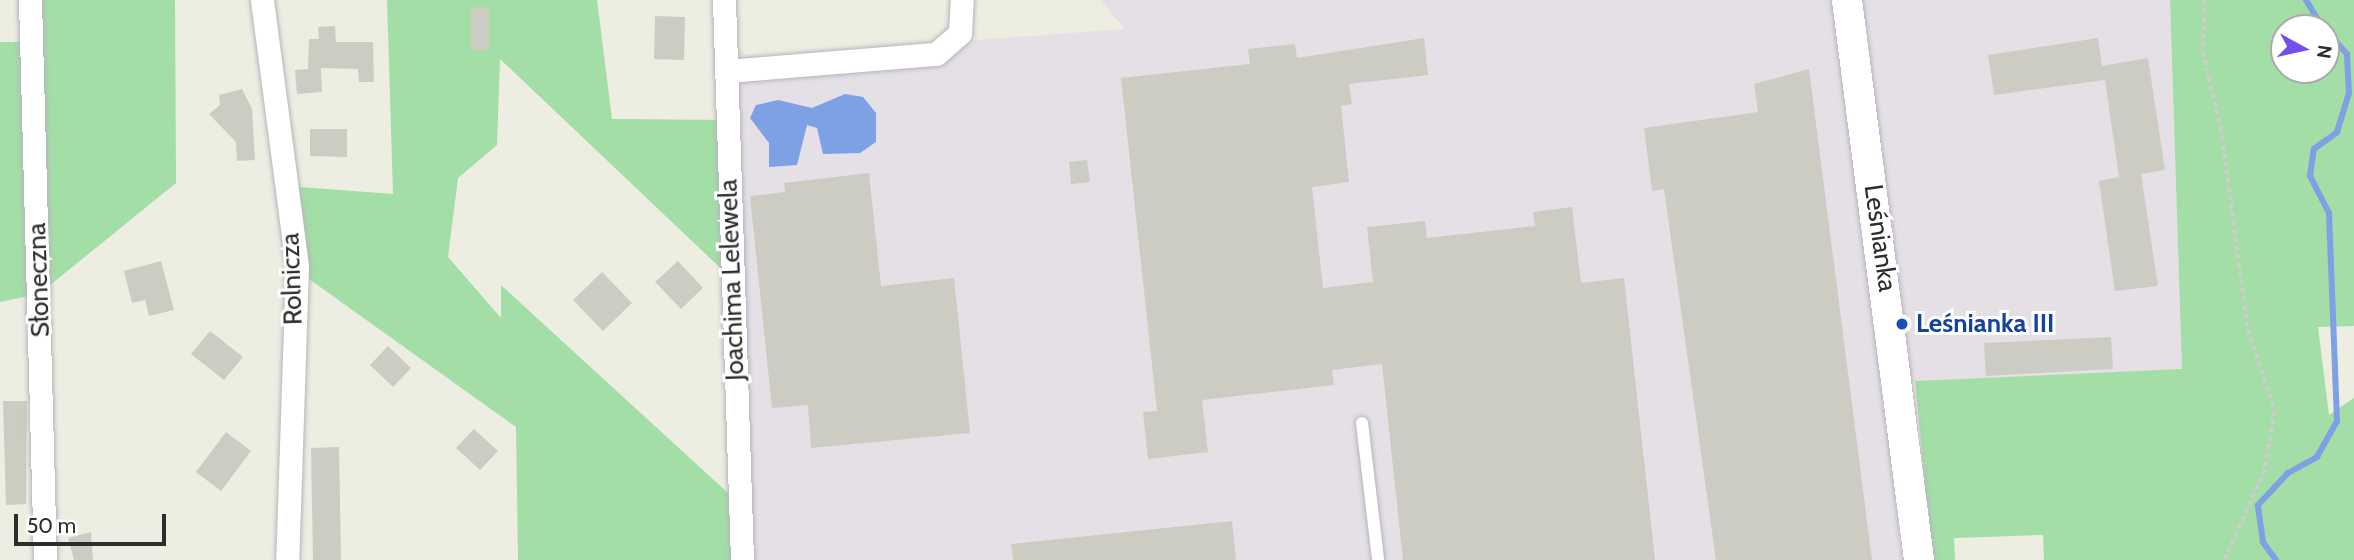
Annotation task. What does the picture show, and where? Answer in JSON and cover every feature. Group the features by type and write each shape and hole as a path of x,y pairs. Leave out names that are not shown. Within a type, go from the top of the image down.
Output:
{"street":[{"name":"Słoneczna","path":"30,0 45,560"},
{"name":"Rolnicza","path":"262,0 297,266 287,560"},
{"name":"Joachima Lelewela","path":"724,0 742,560"},
{"path":"727,71 936,54 960,33 962,0"},
{"name":"Leśnianka","path":"1847,0 1919,560"}],"lane":[{"path":"1362,423 1378,560"}],"path":[{"path":"2204,0 2203,52 2221,128 2248,330 2275,411 2265,470 2225,560"}],"shaded area":[{"path":"1100,0 2170,0 2182,370 1915,381 1885,388 1901,560 742,560 727,71 949,42 1125,29"}],"green space":[{"path":"30,0 175,0 176,183 39,294 0,302 0,42 31,42"},
{"path":"387,0 597,0 612,119 728,120 732,279 500,59 497,145 458,178 448,257 501,318 501,285 740,504 742,560 518,560 516,427 302,274 286,186 393,194"},
{"path":"2170,0 2354,0 2354,326 2318,327 2329,415 2354,398 2354,560 2044,560 2043,535 1954,538 1955,560 1933,560 1915,381 2182,369"}],"water":[{"path":"845,94 863,97 876,113 876,142 860,153 823,154 817,128 807,125 797,165 769,167 769,143 750,118 756,105 778,100 812,108"}],"building":[{"path":"471,7 489,7 489,50 471,50"},
{"path":"655,16 685,17 684,60 654,59"},
{"path":"335,26 336,42 373,42 374,82 359,82 358,69 321,68 322,92 297,94 295,70 308,69 309,39 319,39 318,27"},
{"path":"1424,38 1428,75 1349,84 1352,104 1341,106 1349,182 1312,187 1323,288 1373,282 1367,227 1425,221 1427,238 1535,226 1533,212 1572,207 1581,283 1624,278 1655,560 1403,560 1382,364 1332,370 1334,385 1202,400 1208,452 1148,459 1143,412 1157,411 1121,78 1250,64 1248,49 1295,44 1297,58"},
{"path":"2098,38 2102,66 2148,58 2165,170 2141,174 2158,286 2115,291 2099,181 2119,177 2105,80 1994,95 1988,55"},
{"path":"1809,69 1872,560 1716,560 1664,189 1652,191 1644,128 1758,112 1754,84"},
{"path":"242,89 252,109 255,160 237,161 236,142 209,114 220,105 219,95"},
{"path":"310,129 347,129 347,157 310,156"},
{"path":"1087,160 1090,182 1071,184 1069,162"},
{"path":"869,173 881,286 954,278 970,433 811,448 808,405 772,408 750,196 785,192 784,183"},
{"path":"161,261 174,310 149,316 145,300 132,303 124,271"},
{"path":"678,261 703,288 681,309 655,282"},
{"path":"602,272 632,303 603,331 573,300"},
{"path":"210,331 243,357 224,380 191,354"},
{"path":"2111,337 2113,369 1986,376 1984,343"},
{"path":"388,346 411,368 393,387 370,365"},
{"path":"3,401 27,401 26,504 6,505"},
{"path":"474,429 498,451 480,470 456,448"},
{"path":"226,432 251,451 221,491 196,472"},
{"path":"339,447 341,560 313,560 311,448"},
{"path":"1232,521 1236,560 1013,560 1011,544"},
{"path":"91,532 93,560 74,560 68,538"}],"waterway":[{"path":"2306,0 2314,14"},
{"path":"2276,560 2263,542 2258,505 2288,473 2317,457 2337,421 2329,213 2310,176 2314,149 2337,132 2349,93 2347,54 2340,46"}],"place":[{"name":"Leśnianka III","path":"1902,324"}]}
